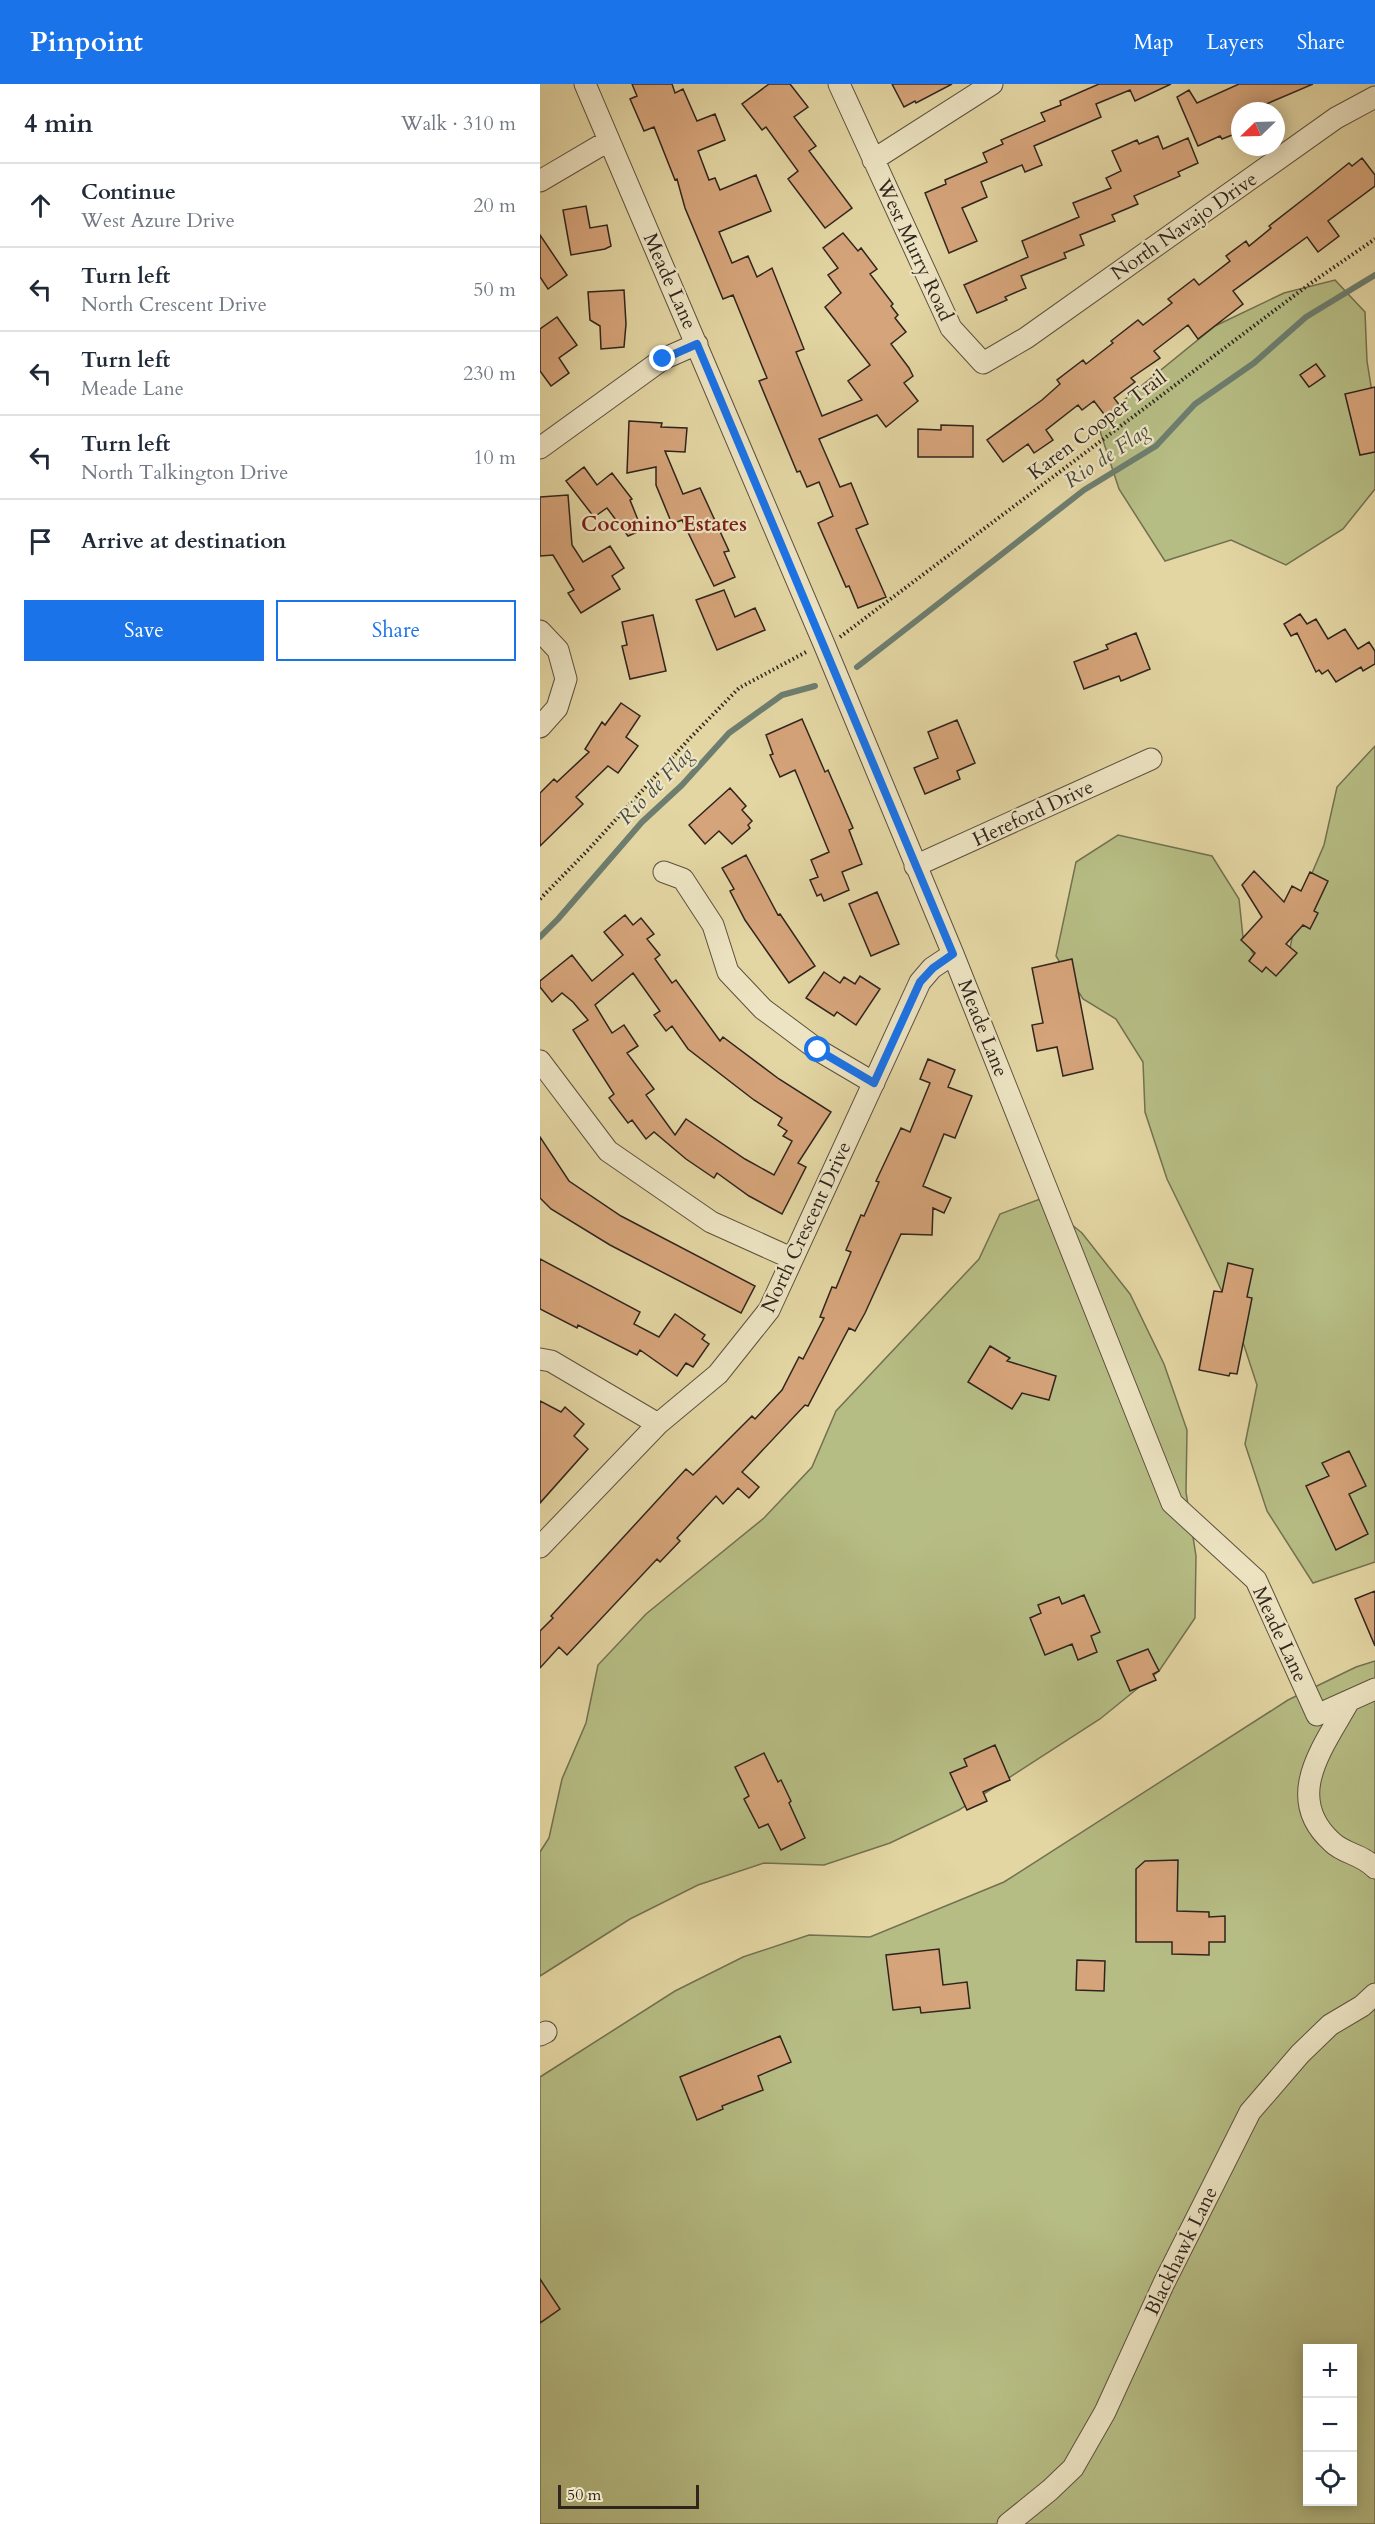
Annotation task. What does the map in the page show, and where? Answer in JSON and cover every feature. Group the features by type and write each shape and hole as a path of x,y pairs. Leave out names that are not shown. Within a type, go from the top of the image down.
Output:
{"street":[{"name":"Meade Lane","path":"585,84 824,644 953,954 1172,1503 1256,1580 1317,1714 1349,1701"},
{"name":"West Murry Road","path":"839,84 951,328 983,363 1026,338"},
{"path":"873,160 992,84"},
{"name":"North Navajo Drive","path":"1026,338 1336,118 1375,97"},
{"path":"540,181 608,141"},
{"path":"540,448 663,359 697,344"},
{"path":"540,631 558,650 566,679 557,708 540,727"},
{"name":"Hereford Drive","path":"915,866 1151,759"},
{"path":"664,872 683,879 713,925 728,972 764,1010 818,1050 874,1083"},
{"name":"North Crescent Drive","path":"540,1546 658,1424 718,1374 769,1310 920,982 933,968 953,954"},
{"path":"540,1061 608,1151 669,1195 711,1221 791,1258"},
{"path":"540,1359 550,1361 658,1424"},
{"path":"1375,1689 1349,1701 1309,1779 1308,1802 1316,1821 1332,1843 1366,1858 1375,1868"},
{"name":"Blackhawk Lane","path":"1008,2524 1073,2468 1105,2412 1164,2283 1250,2112 1300,2054 1330,2025 1362,2006 1375,1994"}],"path":[{"name":"Karen Cooper Trail","path":"838,638 1311,283 1375,239"},
{"path":"540,899 690,738 740,688 810,650"}],"green space":[{"path":"1335,280 1365,312 1367,361 1375,411 1375,489 1343,529 1286,565 1231,540 1165,561 1119,489 1097,422 1215,326 1284,293"},
{"path":"1375,746 1375,1562 1313,1583 1267,1511 1245,1444 1257,1385 1235,1318 1167,1179 1145,1112 1143,1062 1116,1019 1083,999 1056,956 1076,862 1118,835 1212,856 1239,899 1243,937 1261,966 1290,948 1300,901 1324,845 1337,787"},
{"path":"1040,1199 1082,1233 1130,1294 1164,1364 1187,1430 1186,1492 1196,1556 1195,1618 1159,1671 1100,1719 959,1810 890,1843 824,1865 764,1863 698,1885 630,1919 540,1976 540,1852 549,1838 562,1779 586,1723 598,1665 646,1614 764,1518 812,1467 836,1411 979,1259 1000,1214"},
{"path":"1375,1661 1375,2524 540,2524 540,2077 675,1991 743,1957 809,1935 870,1937 1004,1882 1288,1700 1356,1667"}],"building":[{"path":"632,84 672,84 675,93 683,89 697,121 715,114 725,140 698,151 709,180 715,178 720,190 756,175 771,211 719,232 732,263 748,256 757,277 772,268 804,349 796,352 822,416 862,400 848,381 870,365 825,307 841,293 828,275 838,268 823,248 843,233 858,251 861,248 877,269 870,274 893,304 891,306 898,315 895,318 906,332 891,344 913,376 904,383 918,401 886,427 877,415 819,439 840,487 851,483 868,524 856,529 886,597 858,608 849,586 846,587 818,523 833,516 819,482 807,487 800,471 797,472 759,381 767,378 733,295 723,299 685,208 677,179 675,180 654,127 644,131 630,99 637,96"},
{"path":"769,84 790,84 808,107 794,117 816,146 809,151 852,208 825,228 788,179 798,171 766,127 762,130 742,104"},
{"path":"892,84 952,84 904,107"},
{"path":"1099,84 1171,84 1135,101 1130,90 1096,104 1101,117 1034,146 1042,165 1025,172 1022,165 981,182 987,197 962,208 977,241 949,253 925,193 946,184 945,180 987,162 983,153 1003,144 1001,140 1045,121 1041,113 1061,105 1060,101"},
{"path":"1239,84 1313,84 1271,102 1231,102 1231,136 1222,139 1220,136 1198,146 1177,97 1189,90 1197,103"},
{"path":"1158,136 1163,149 1188,138 1198,163 1178,172 1180,176 1134,196 1138,204 1112,215 1115,221 1080,235 1084,245 1064,253 1066,258 1021,276 1026,288 1005,297 1007,300 977,313 964,285 1028,257 1022,241 1079,217 1073,203 1111,188 1106,178 1121,171 1112,151 1137,140 1139,144"},
{"path":"1362,158 1375,175 1375,186 1328,221 1339,236 1318,252 1307,237 1233,291 1243,304 1198,339 1188,325 1154,351 1160,358 1131,378 1135,382 1114,398 1124,411 1110,422 1094,401 1082,410 1078,405 1046,430 1053,440 1034,453 1028,444 1003,462 987,440 1042,400 1060,384 1057,380 1083,360 1086,364 1138,320 1143,325 1172,303 1168,299 1194,279 1199,285 1230,261 1226,256 1246,241 1249,246 1271,228 1269,226 1349,163 1352,166"},
{"path":"586,206 590,228 607,225 611,246 571,255 563,210"},
{"path":"540,235 567,275 548,289 540,277"},
{"path":"624,290 626,324 624,347 601,349 600,326 590,320 588,292"},
{"path":"557,317 577,345 559,358 569,373 551,386 540,371 540,329"},
{"path":"1316,364 1325,376 1309,387 1300,375"},
{"path":"1375,387 1375,452 1360,455 1345,394"},
{"path":"629,421 662,423 661,427 687,428 685,452 665,451 683,494 700,488 729,551 724,552 735,577 714,586 682,520 672,524 656,485 656,467 627,473"},
{"path":"941,425 973,426 973,457 918,457 918,429 941,430"},
{"path":"584,467 597,485 612,473 632,499 630,500 642,530 628,536 607,508 594,517 566,481"},
{"path":"568,495 572,545 583,562 610,546 624,568 612,576 620,589 581,613 568,593 574,590 553,555 540,556 540,497"},
{"path":"724,590 735,617 755,608 765,630 717,650 696,600"},
{"path":"1300,614 1307,624 1316,619 1328,639 1345,629 1358,649 1369,642 1375,651 1375,664 1363,671 1361,667 1336,682 1328,670 1322,674 1319,670 1316,672 1297,633 1291,636 1284,624"},
{"path":"653,615 666,671 630,679 622,646 627,645 622,622"},
{"path":"1136,633 1150,669 1121,681 1119,676 1084,689 1074,662 1108,649 1106,645"},
{"path":"621,703 640,716 626,737 638,746 618,773 608,766 576,797 583,804 540,846 540,793 554,779 557,782 589,752 585,749 602,722 605,725"},
{"path":"802,719 825,772 828,770 853,828 849,830 862,864 842,872 849,890 824,901 821,894 817,896 810,880 818,877 811,860 829,852 795,770 780,777 770,755 773,754 766,735"},
{"path":"957,720 975,763 957,771 960,779 925,794 914,768 938,758 928,732"},
{"path":"730,788 746,806 742,810 752,821 748,825 750,828 732,844 719,831 705,844 689,825"},
{"path":"746,855 778,915 780,914 815,966 789,983 745,920 730,891 734,889 722,868"},
{"path":"1254,871 1284,902 1292,886 1301,891 1310,872 1328,881 1314,911 1318,913 1310,929 1303,925 1286,944 1297,953 1276,976 1266,967 1262,972 1249,961 1255,953 1241,940 1262,917 1242,885"},
{"path":"877,892 899,944 871,956 849,904"},
{"path":"625,915 633,925 641,918 654,934 647,939 660,955 655,959 672,983 676,980 720,1041 723,1037 779,1079 831,1112 798,1163 806,1167 782,1214 749,1196 717,1173 714,1178 686,1159 654,1132 646,1139 632,1120 628,1123 609,1098 614,1094 573,1030 588,1020 562,993 552,1002 540,987 540,981 572,955 592,981 623,955 604,932","holes":["633,973 660,1011 654,1015 666,1031 672,1026 688,1049 754,1100 782,1118 778,1125 787,1131 783,1136 792,1141 774,1175 745,1159 686,1119 675,1135 646,1095 654,1089 627,1053 638,1046 624,1025 612,1033 595,1005"]},
{"path":"1072,959 1093,1069 1063,1076 1057,1047 1037,1051 1032,1025 1043,1023 1032,968"},
{"path":"824,972 840,983 844,977 855,984 860,976 880,989 856,1025 837,1012 834,1016 806,998"},
{"path":"928,1059 955,1070 948,1087 972,1096 955,1138 944,1134 923,1186 951,1198 944,1213 933,1208 932,1235 901,1234 865,1313 855,1331 849,1328 808,1406 805,1405 742,1472 759,1487 749,1498 738,1488 723,1504 716,1496 677,1538 680,1541 660,1562 657,1559 567,1655 559,1647 540,1668 540,1631 553,1618 551,1616 686,1469 693,1475 752,1416 755,1419 782,1390 799,1357 803,1359 824,1318 820,1317 832,1287 836,1288 851,1252 846,1250 879,1182 876,1181 901,1128 910,1132 930,1083 920,1079"},
{"path":"540,1137 569,1181 621,1216 755,1286 741,1313 610,1245 551,1209 540,1198"},
{"path":"540,1259 640,1312 634,1324 659,1337 675,1314 705,1335 702,1339 709,1344 693,1367 686,1363 677,1376 640,1350 637,1355 578,1325 577,1328 540,1309"},
{"path":"1228,1263 1253,1269 1247,1297 1252,1298 1237,1374 1230,1373 1229,1376 1199,1370 1214,1291 1222,1292"},
{"path":"990,1346 1010,1358 1007,1361 1056,1376 1049,1400 1022,1393 1012,1409 968,1382"},
{"path":"540,1401 561,1412 565,1407 584,1424 574,1436 588,1449 540,1503"},
{"path":"1349,1451 1366,1486 1349,1494 1368,1534 1336,1550 1306,1486 1329,1476 1322,1463"},
{"path":"1375,1591 1375,1646 1355,1599"},
{"path":"1084,1595 1100,1632 1091,1636 1097,1652 1078,1660 1072,1644 1045,1655 1030,1618 1041,1613 1038,1605 1059,1597 1062,1604"},
{"path":"1148,1649 1159,1671 1153,1674 1156,1680 1130,1691 1117,1661"},
{"path":"995,1745 1010,1780 983,1792 987,1801 967,1810 950,1773 967,1766 964,1759"},
{"path":"764,1753 778,1782 781,1780 805,1838 781,1850 768,1824 759,1828 744,1799 749,1796 735,1767"},
{"path":"1178,1860 1177,1911 1209,1912 1209,1917 1225,1916 1225,1942 1209,1942 1209,1955 1172,1954 1172,1942 1136,1942 1136,1869 1145,1861"},
{"path":"939,1949 943,1985 967,1982 970,2008 921,2013 920,2007 893,2010 886,1955"},
{"path":"1077,1960 1105,1961 1104,1991 1076,1990"},
{"path":"780,2036 791,2062 758,2076 763,2090 722,2106 723,2109 697,2120 680,2077"},
{"path":"540,2279 560,2309 540,2323"}],"waterway":[{"name":"Rio de Flag","path":"857,667 1084,490 1156,446 1195,404 1254,363 1306,317 1375,275"},
{"name":"Rio de Flag","path":"540,937 642,822 682,785 729,733 782,695 815,686"}],"district":[{"name":"Coconino Estates","path":"664,524"}],"route":[{"path":"663,359 697,344 953,954 933,968 920,982 874,1083 818,1050"}]}
